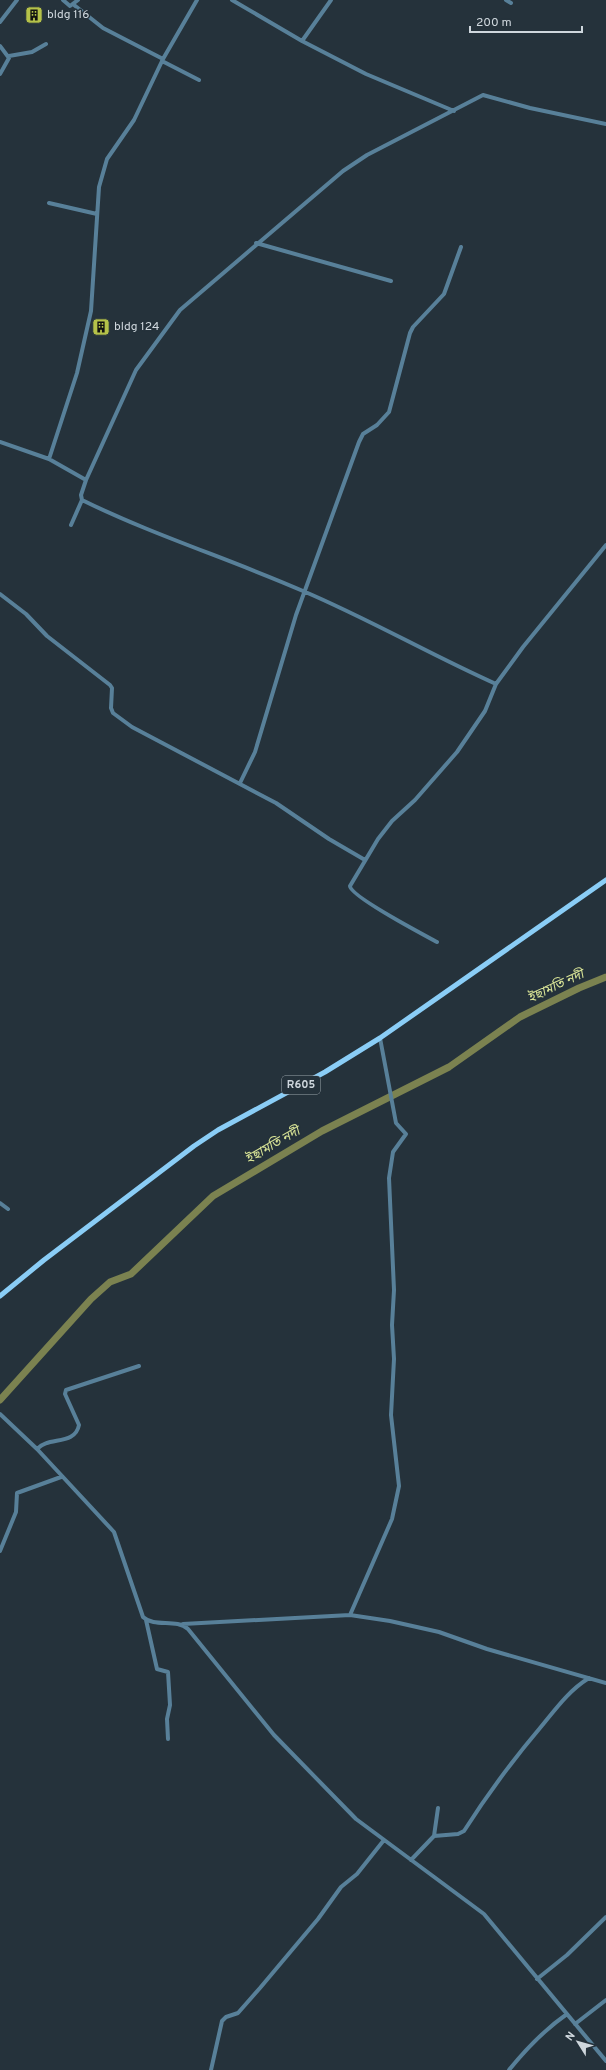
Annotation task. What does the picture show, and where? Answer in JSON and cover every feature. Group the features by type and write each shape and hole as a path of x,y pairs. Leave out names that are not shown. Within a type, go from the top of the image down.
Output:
{"main road":[{"name":"R605","path":"0,1296 50,1255 204,1139 325,1072 380,1038 606,880"}],"street":[{"path":"0,22 17,0"},
{"path":"63,0 69,6 74,5 103,28 199,80"},
{"path":"74,5 78,0"},
{"path":"49,459 78,373 91,311 99,187 105,164 112,151 134,120 162,60 197,0"},
{"path":"232,0 302,41 366,74 454,111"},
{"path":"302,41 331,0"},
{"path":"506,0 511,3"},
{"path":"9,56 32,52 46,44"},
{"path":"0,46 9,56"},
{"path":"0,74 8,62 9,56"},
{"path":"71,525 82,500 81,495 86,480 128,386 154,344 180,310 256,243 343,171 367,155 485,95 521,106 606,124"},
{"path":"49,203 97,214"},
{"path":"256,243 391,281"},
{"path":"240,783 255,752 304,591 358,442 363,434 377,425 389,412 410,333 413,327 444,294 461,247"},
{"path":"0,442 49,459 86,480"},
{"path":"82,500 304,591 394,633 452,664 496,684"},
{"path":"437,942 374,906 350,889 365,860 392,821 415,800 457,752 485,711 496,684 523,647 606,545"},
{"path":"0,594 26,614 47,636 110,685 112,688 111,708 116,716 141,733 276,803 329,839 365,860"},
{"path":"350,1615 392,1519 399,1486 391,1415 394,1359 392,1325 394,1290 390,1178 393,1152 406,1134 396,1123 380,1038"},
{"path":"0,1203 8,1209"},
{"path":"37,1449 48,1442 70,1438 77,1430 79,1425 65,1394 66,1390 139,1366"},
{"path":"0,1414 37,1449 117,1537 141,1613 146,1620 157,1669 168,1672 170,1704 167,1719 168,1739"},
{"path":"0,1551 16,1512 17,1493 61,1477"},
{"path":"146,1620 183,1624 350,1615 390,1621 439,1632 606,1683"},
{"path":"183,1624 202,1645 274,1735 356,1819 484,1914 606,2061"},
{"path":"434,1836 464,1832 494,1785 534,1735 572,1690 589,1678"},
{"path":"411,1860 434,1836 438,1808"},
{"path":"211,2070 222,2021 228,2016 235,2015 247,2003 318,1919 341,1887 358,1874 384,1840"},
{"path":"538,1979 572,1950 606,1917"},
{"path":"575,2024 606,2000"},
{"path":"508,2070 529,2046 551,2025 567,2014"}],"waterway":[{"name":"ইছামতি নদী","path":"0,1400 91,1299 110,1282 131,1274 213,1196 322,1131 449,1067 520,1017 579,988 606,977"}],"place":[{"name":"bldg 116","path":"34,15"},
{"name":"bldg 124","path":"101,327"}]}
